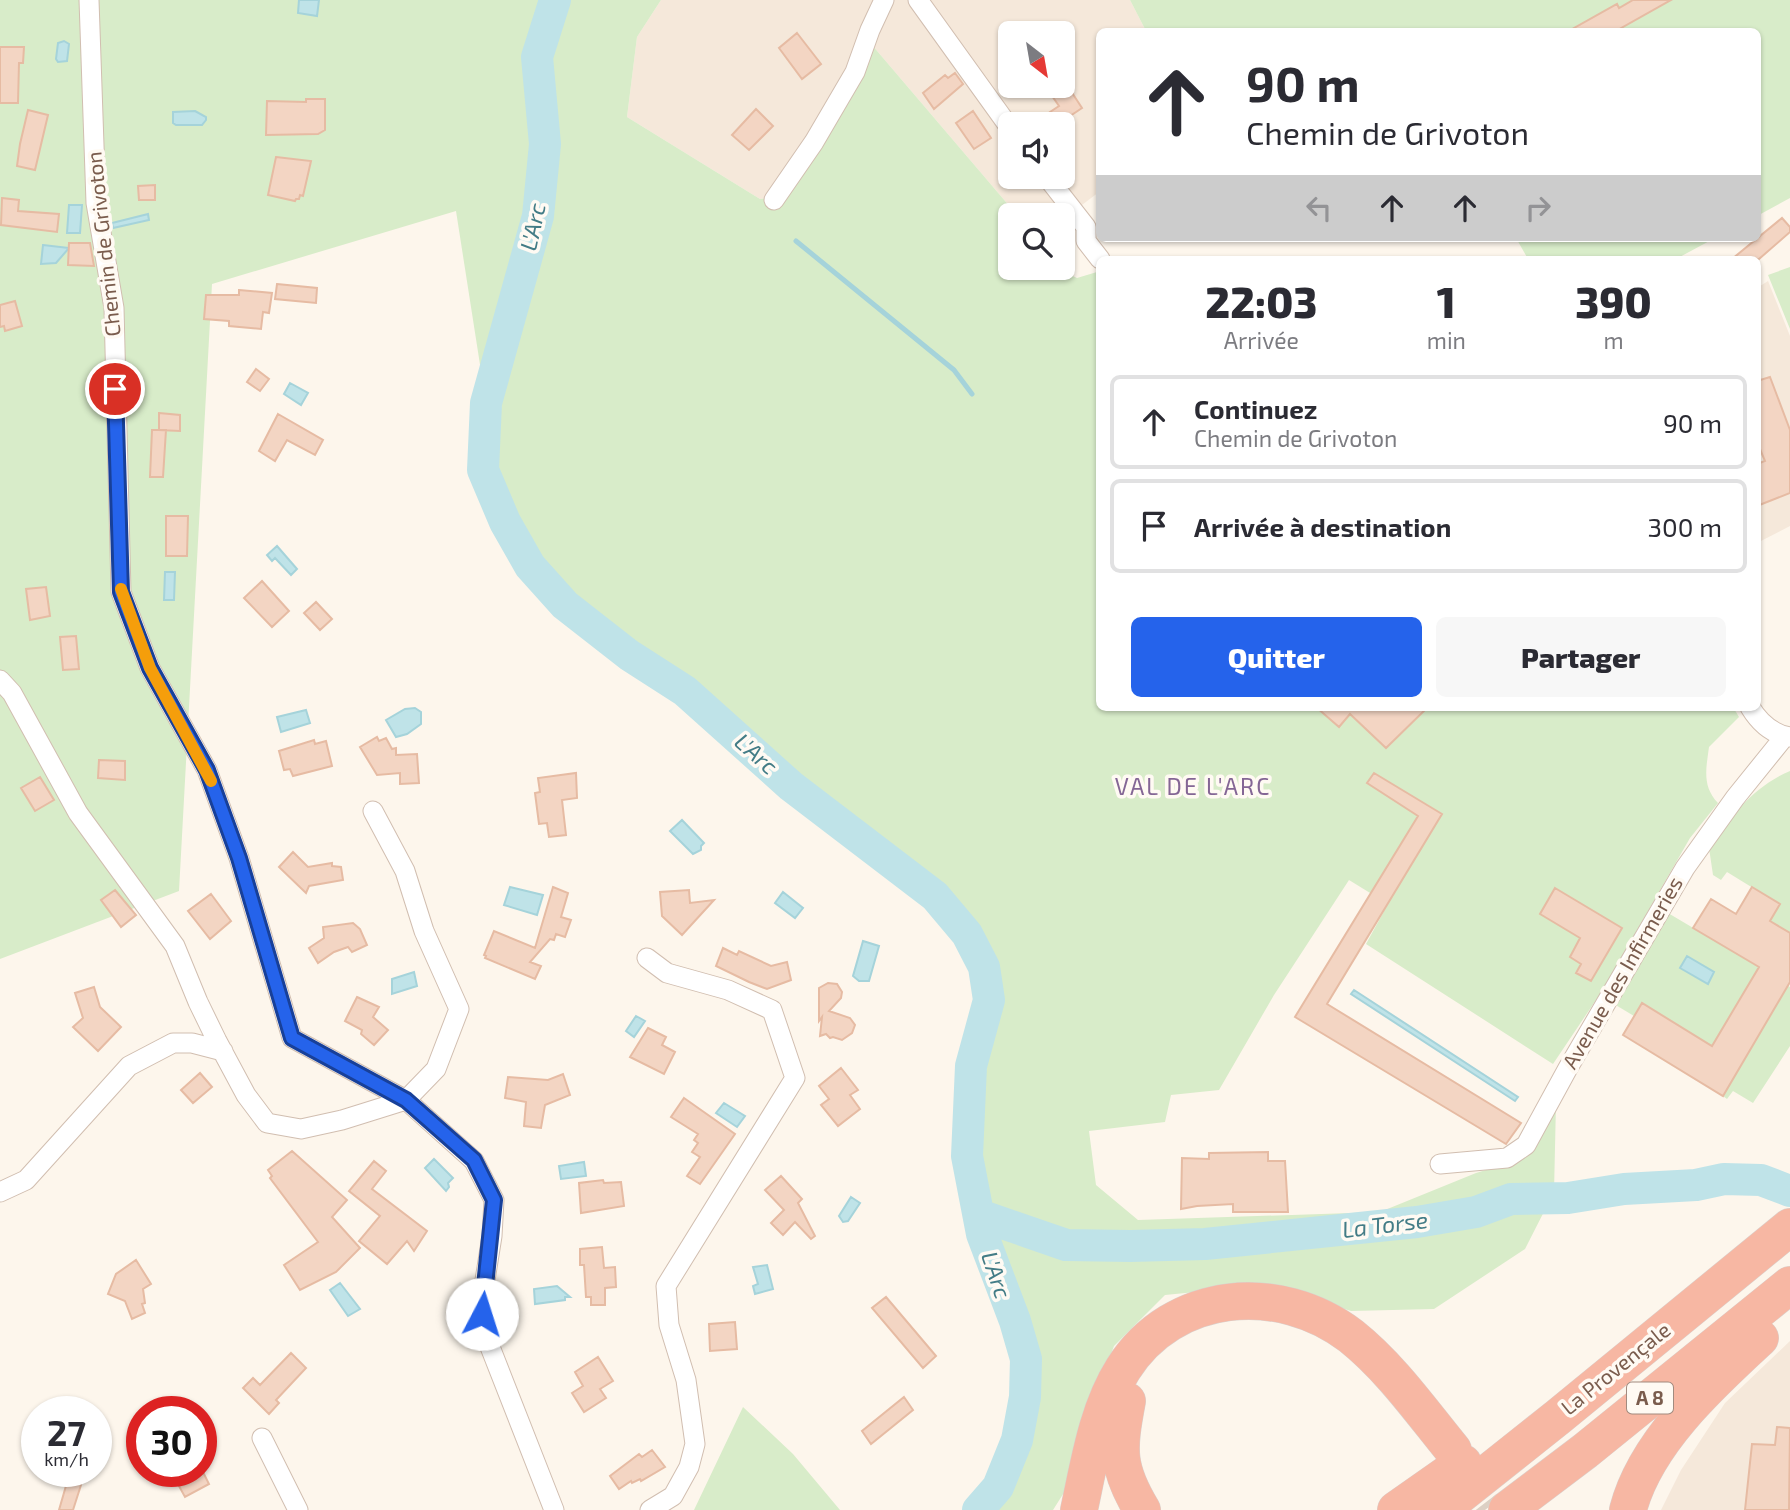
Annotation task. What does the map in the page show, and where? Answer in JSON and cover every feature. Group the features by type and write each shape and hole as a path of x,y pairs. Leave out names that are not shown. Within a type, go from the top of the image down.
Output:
{"highway":[{"name":"La Provençale","path":"1441,1510 1790,1227"},
{"name":"La Provençale","path":"1507,1510 1790,1285"},
{"path":"1395,1510 1563,1390 1712,1291"},
{"path":"1079,1510 1104,1409 1122,1369 1144,1342 1165,1326 1191,1310 1224,1303 1254,1300 1277,1302 1312,1313 1349,1335 1380,1362 1448,1453 1396,1398 1342,1348 1310,1326 1282,1318 1245,1314 1214,1320 1184,1331 1155,1351 1135,1380 1127,1400 1119,1442 1122,1468 1128,1487 1142,1510"},
{"path":"1629,1510 1632,1495 1661,1440 1724,1371 1790,1310"}],"street":[{"name":"Chemin de Grivoton","path":"89,0 96,203 114,308 121,592 150,668 207,770 239,858 292,1038 406,1100 474,1160 494,1200 492,1236 482,1299 483,1329 559,1509"},
{"path":"774,200 814,142 855,72 884,0"},
{"path":"918,0 998,112"},
{"path":"1056,189 1086,227 1086,241 1098,256"},
{"path":"0,680 12,693 78,813 176,946 198,1002 223,1051 246,1095 267,1123 301,1129 342,1120 406,1100 436,1069 459,1009 424,932 405,872 373,811"},
{"name":"Avenue des Infirmeries","path":"1440,1164 1507,1158 1526,1145 1685,868 1735,799 1787,736 1770,729 1753,711"},
{"path":"647,958 667,973 728,990 772,1010 795,1078 666,1286 669,1325 686,1380 695,1444 689,1467 673,1496 650,1510"},
{"path":"0,1192 26,1180 129,1066 173,1044 192,1043 223,1051"},
{"path":"262,1438 298,1510"}],"shaded area":[{"path":"661,0 1130,0 1144,28 1096,28 1096,194 1078,208 1075,224 1075,203 1007,203 872,45 770,198 760,199 627,117 637,37"},
{"path":"1768,281 1790,336 1790,526 1761,541 1761,285"},
{"path":"1790,1341 1790,1510 1661,1510 1681,1470 1725,1403"}],"green space":[{"path":"0,0 661,0 637,37 627,117 760,199 770,198 872,45 1007,203 998,203 998,280 1075,280 1075,277 1096,272 1096,711 1735,711 1739,717 1709,747 1707,784 1718,803 1690,838 1602,991 1553,1064 1366,944 1388,904 1349,880 1274,995 1219,1090 1171,1095 1165,1122 1089,1131 1096,1185 1138,1220 1380,1212 1476,1173 1506,1164 1556,1103 1554,1192 1525,1249 1434,1309 1351,1311 1267,1285 1165,1295 1114,1346 1077,1442 1065,1491 1053,1510 978,1510 998,1487 1017,1440 1025,1397 1026,1359 1015,1321 982,1234 967,1156 971,1066 989,1000 984,967 967,934 935,896 791,786 685,691 580,619 530,566 505,522 483,470 486,403 456,211 212,284 179,891 0,959"},
{"path":"1130,0 1790,0 1790,198 1761,214 1761,28 1144,28"},
{"path":"1518,242 1708,242 1682,256 1526,256"},
{"path":"1790,267 1790,329 1768,275"},
{"path":"1790,771 1790,933 1769,921 1779,904 1727,872 1721,880 1713,875 1709,848 1754,794"},
{"path":"1668,913 1759,967 1712,1046 1643,1003 1634,1016 1614,1004"},
{"path":"1788,986 1790,1046 1753,1103 1733,1091 1727,1099 1723,1096"},
{"path":"743,1407 793,1454 840,1510 694,1510"}],"water":[{"path":"299,0 319,0 317,16 298,13"},
{"path":"64,41 69,44 67,61 58,62 58,43"},
{"path":"195,111 206,117 202,125 173,123 173,112"},
{"path":"69,205 82,205 80,233 67,233"},
{"path":"148,214 149,220 113,228 112,223"},
{"path":"43,245 69,248 56,263 41,264"},
{"path":"290,383 308,393 301,405 284,394"},
{"path":"277,546 297,569 291,575 275,558 272,561 267,555"},
{"path":"165,572 175,572 174,600 164,600"},
{"path":"415,708 421,712 421,724 407,734 396,737 386,720 405,709"},
{"path":"306,710 310,723 281,732 277,717"},
{"path":"682,820 704,843 701,850 693,854 670,831"},
{"path":"510,887 543,895 537,915 504,905"},
{"path":"783,892 803,908 795,918 775,903"},
{"path":"863,941 879,946 869,981 859,981 853,976"},
{"path":"1687,956 1714,972 1708,984 1680,968"},
{"path":"414,972 417,986 392,994 392,979"},
{"path":"1354,990 1518,1097 1515,1101 1351,994"},
{"path":"636,1016 645,1021 634,1037 626,1031"},
{"path":"724,1103 745,1116 737,1127 716,1113"},
{"path":"434,1159 453,1178 446,1191 425,1168"},
{"path":"584,1162 586,1176 561,1179 559,1166"},
{"path":"851,1197 860,1203 848,1221 843,1222 839,1216"},
{"path":"767,1265 773,1289 755,1294 753,1286 758,1284 753,1267"},
{"path":"340,1283 360,1309 348,1316 330,1290"},
{"path":"557,1286 570,1297 535,1304 534,1289"}],"building":[{"path":"1633,0 1671,0 1621,28 1574,28 1617,4 1619,8"},
{"path":"797,33 821,64 802,79 779,48"},
{"path":"0,47 24,47 23,63 19,63 18,103 0,103"},
{"path":"955,73 963,84 934,109 923,93 945,75 948,78"},
{"path":"1075,97 1082,108 1075,113 1050,112 1059,106 1053,98"},
{"path":"306,99 325,99 325,130 318,134 266,135 267,101 306,102"},
{"path":"756,109 773,126 749,150 732,135"},
{"path":"28,110 48,115 35,170 17,166"},
{"path":"973,111 991,138 974,149 956,123"},
{"path":"276,157 311,161 303,196 300,195 295,201 268,195"},
{"path":"155,185 155,200 139,200 138,186"},
{"path":"2,198 19,200 18,211 59,214 57,232 1,225"},
{"path":"1782,218 1790,227 1790,232 1761,257 1736,256 1753,242 1761,242 1761,235"},
{"path":"69,243 90,243 94,266 68,265"},
{"path":"277,284 317,288 316,303 275,299"},
{"path":"239,290 272,293 269,313 263,312 261,329 229,326 229,321 204,319 206,295 239,295"},
{"path":"15,301 22,326 5,331 4,326 0,327 0,305"},
{"path":"256,369 269,379 260,391 247,382"},
{"path":"1770,377 1790,430 1790,493 1761,504 1761,462 1765,461 1761,452 1761,380"},
{"path":"159,413 180,415 180,431 159,430"},
{"path":"278,414 323,440 315,455 287,440 275,461 259,451"},
{"path":"152,430 166,430 163,477 150,477"},
{"path":"166,516 188,516 187,556 166,556"},
{"path":"262,581 289,611 272,627 244,598"},
{"path":"46,587 50,616 30,620 26,589"},
{"path":"316,602 332,619 320,630 304,613"},
{"path":"76,636 79,669 63,670 60,637"},
{"path":"1321,711 1424,711 1386,748 1350,714 1339,727"},
{"path":"377,737 379,741 386,738 392,749 396,748 396,755 417,754 419,783 400,784 400,773 377,775 360,747"},
{"path":"314,740 315,744 326,741 332,766 293,776 290,769 284,770 279,751"},
{"path":"99,760 125,761 125,780 98,778"},
{"path":"576,773 577,798 562,800 566,835 549,837 547,823 539,824 535,793 540,792 538,778"},
{"path":"1374,773 1442,814 1327,1004 1521,1123 1506,1144 1295,1017 1418,816 1367,783"},
{"path":"40,777 54,800 35,811 21,788"},
{"path":"293,852 308,867 332,863 332,866 341,867 343,880 309,886 306,893 279,867"},
{"path":"553,887 568,893 561,917 571,920 565,937 556,934 554,940 550,939 530,962 541,966 535,979 485,958 494,931 535,948"},
{"path":"1752,887 1780,904 1770,921 1790,933 1790,982 1723,1096 1623,1035 1642,1003 1712,1046 1759,967 1693,928 1711,899 1736,914"},
{"path":"1555,888 1622,928 1591,981 1576,973 1581,964 1570,957 1580,938 1540,914"},
{"path":"115,890 136,915 121,927 101,900"},
{"path":"689,890 690,903 714,900 682,935 662,916 660,892"},
{"path":"211,894 231,921 210,939 188,911"},
{"path":"353,923 360,929 367,945 352,952 348,947 334,952 318,963 309,948 324,938 323,927"},
{"path":"723,948 737,955 739,951 771,966 787,962 791,980 767,989 749,982 716,966"},
{"path":"828,983 837,984 842,992 841,998 829,1011 850,1018 855,1025 852,1033 842,1040 830,1038 826,1034 820,1036 822,1017 819,1021 819,988"},
{"path":"94,987 100,1007 121,1027 98,1051 73,1027 83,1018 75,993"},
{"path":"357,997 379,1007 373,1017 388,1030 374,1045 361,1034 362,1030 345,1021"},
{"path":"648,1028 666,1037 662,1045 675,1052 664,1074 630,1057"},
{"path":"841,1068 858,1090 850,1095 860,1109 838,1126 821,1105 829,1099 819,1086"},
{"path":"200,1073 212,1087 193,1103 181,1090"},
{"path":"563,1074 570,1095 545,1105 541,1128 524,1126 526,1102 505,1098 508,1077 548,1080"},
{"path":"684,1098 735,1134 700,1184 687,1176 700,1157 692,1152 698,1143 694,1140 698,1134 671,1117"},
{"path":"292,1151 347,1200 332,1217 360,1248 336,1272 300,1290 284,1265 318,1242 270,1178 272,1176 268,1170"},
{"path":"1268,1152 1268,1161 1285,1161 1288,1212 1233,1212 1233,1204 1181,1209 1182,1158 1209,1159 1209,1153"},
{"path":"374,1161 386,1171 372,1189 427,1231 414,1251 407,1241 387,1264 359,1241 380,1216 349,1191"},
{"path":"781,1176 802,1199 798,1203 815,1236 811,1239 795,1222 783,1235 771,1223 784,1210 765,1190"},
{"path":"603,1180 604,1183 621,1182 624,1206 581,1213 579,1183"},
{"path":"602,1247 604,1268 615,1267 616,1287 605,1288 605,1305 591,1305 591,1297 586,1297 580,1249"},
{"path":"136,1260 151,1284 143,1289 145,1303 142,1304 145,1313 132,1319 125,1301 108,1294 116,1274"},
{"path":"886,1297 936,1356 923,1368 872,1308"},
{"path":"735,1322 737,1349 710,1351 709,1324"},
{"path":"291,1353 306,1368 276,1400 279,1403 269,1414 243,1388 253,1378 260,1385"},
{"path":"598,1357 613,1381 600,1389 606,1398 584,1412 572,1393 583,1386 575,1372"},
{"path":"904,1397 913,1410 871,1444 862,1431"},
{"path":"1777,1427 1790,1428 1789,1510 1745,1510 1752,1444 1775,1445"},
{"path":"652,1450 665,1467 641,1481 631,1481 619,1489 610,1476 639,1454 642,1457"},
{"path":"66,1487 80,1487 73,1510 59,1510"},
{"path":"180,1487 203,1487 185,1497"}],"waterway":[{"name":"L'Arc","path":"555,0 537,57 545,144 538,216 486,403 483,470 505,522 530,566 565,605 629,655 685,691 791,786 935,896 967,934 984,967 989,1000 971,1066 967,1156 982,1234 1015,1321 1026,1359 1025,1397 1017,1440 998,1487 978,1510"},
{"path":"796,241 954,370 972,394"},
{"name":"La Torse","path":"979,1215 1066,1245 1205,1244 1417,1222 1476,1212 1511,1199 1568,1198 1624,1189 1696,1185 1724,1179 1761,1180 1790,1191"}],"tunnel":[{"path":"1448,1462 1485,1510"}],"slow traffic":[{"path":"121,589 150,668 211,781"}],"district":[{"name":"VAL DE L'ARC","path":"1193,787"}],"route":[{"path":"115,389 121,592 150,668 207,770 239,858 292,1038 406,1100 474,1160 494,1200 482,1314"}]}
